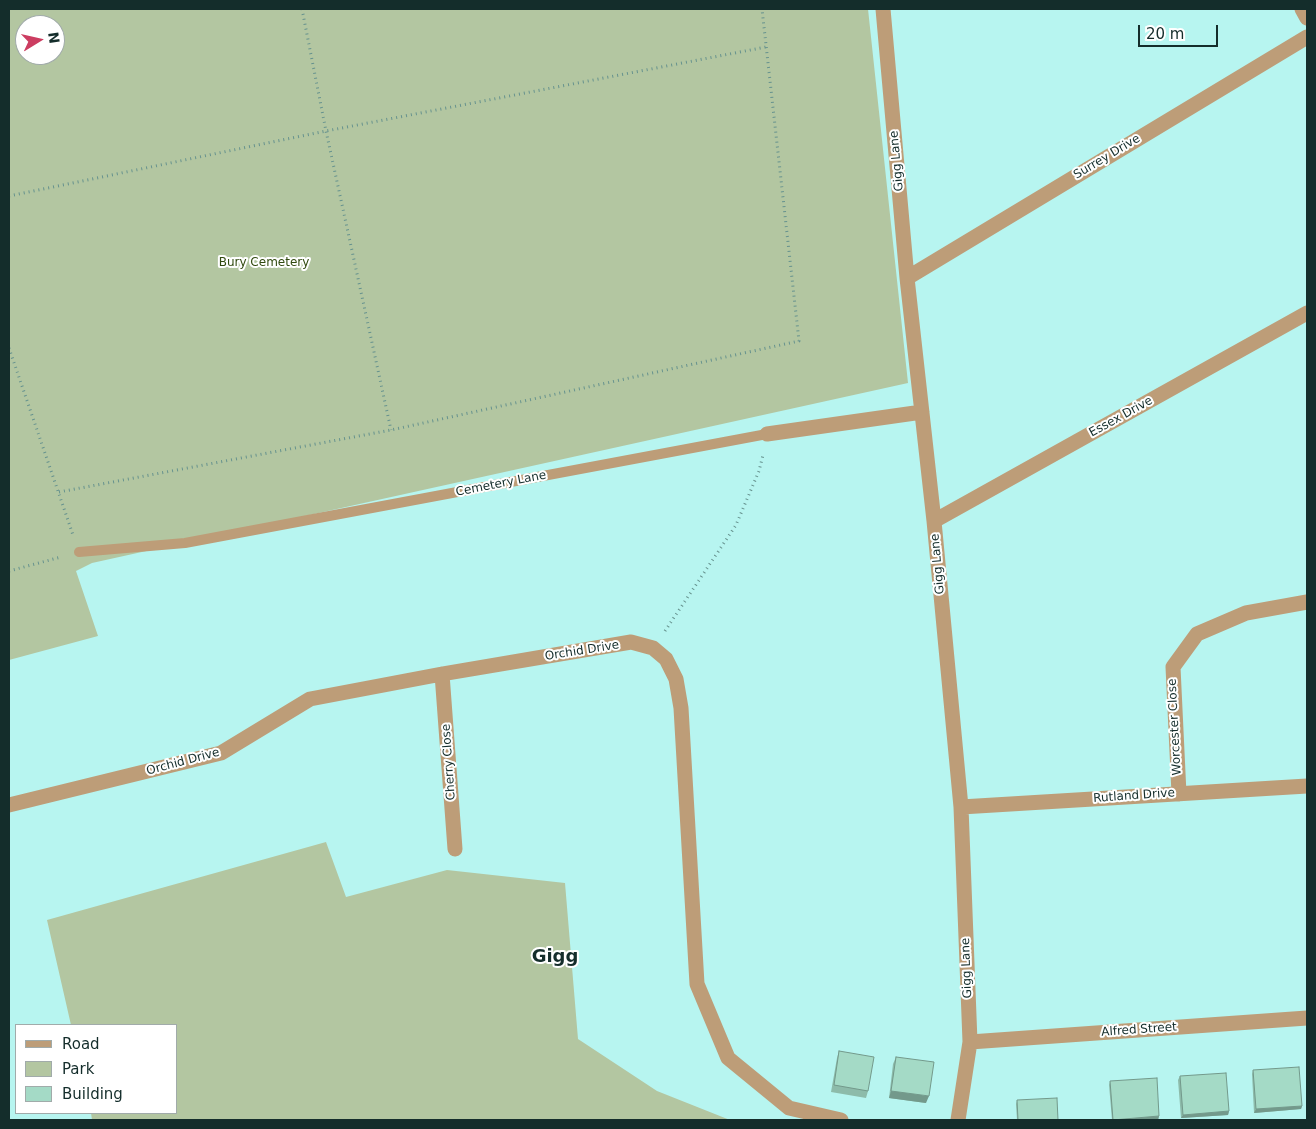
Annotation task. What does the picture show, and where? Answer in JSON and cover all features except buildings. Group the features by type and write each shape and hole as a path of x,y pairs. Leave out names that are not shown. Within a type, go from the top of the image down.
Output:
{"street":[{"name":"Gigg Lane","path":"883,9 907,278 934,522 961,807 970,1042 958,1120"},
{"path":"1302,9 1307,18"},
{"name":"Surrey Drive","path":"907,278 1307,37"},
{"name":"Essex Drive","path":"934,522 1307,314"},
{"name":"Cemetery Lane","path":"767,434 922,412"},
{"name":"Worcester Close","path":"1178,794 1172,667 1197,634 1246,613 1307,602"},
{"name":"Orchid Drive","path":"9,805 221,753 310,699 442,674 631,642 653,648"},
{"path":"653,648 666,659 676,679 681,708 697,984 728,1058 789,1108 840,1120"},
{"name":"Cherry Close","path":"442,674 455,850"},
{"name":"Rutland Drive","path":"961,807 1307,786"},
{"name":"Alfred Street","path":"970,1042 1307,1018"}],"lane":[{"name":"Cemetery Lane","path":"79,552 185,543 767,434"}],"path":[{"path":"302,9 326,131 391,430"},
{"path":"59,492 391,430 799,341 762,9"},
{"path":"9,196 326,131 766,47"},
{"path":"9,348 79,552 9,572"},
{"path":"653,648 736,525 759,471 767,434"}],"green space":[{"name":"Bury Cemetery","path":"9,9 868,9 908,383 92,563 76,571 98,636 9,660"},
{"path":"326,842 346,897 447,870 565,883 578,1039 657,1091 730,1120 92,1120 91,1114 178,1114 178,1024 71,1024 47,920"}],"district":[{"name":"Gigg","path":"555,957"}]}
